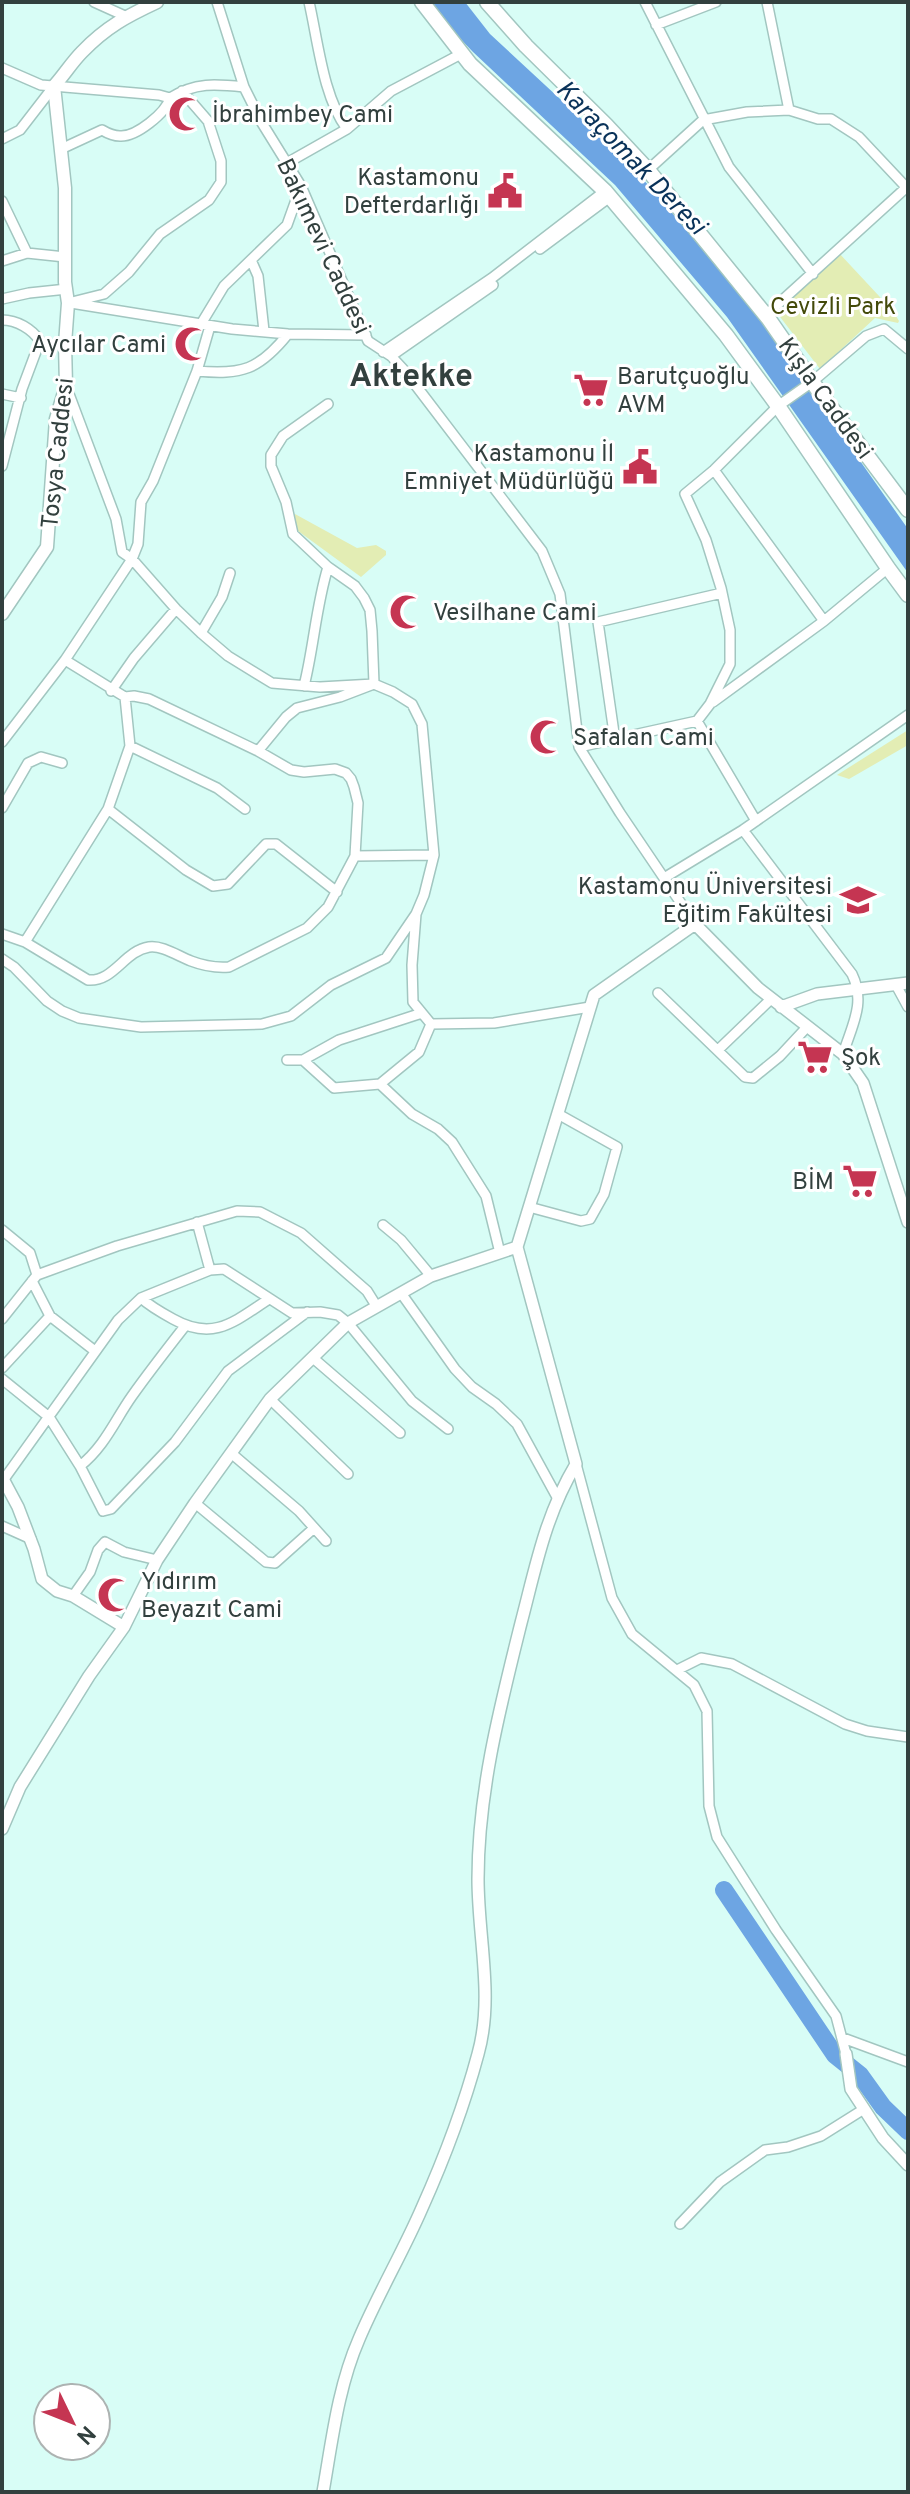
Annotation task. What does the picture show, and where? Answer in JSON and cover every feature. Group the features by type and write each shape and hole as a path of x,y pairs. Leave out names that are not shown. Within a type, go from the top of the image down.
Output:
{"main road":[{"path":"54,86 81,52 125,16 157,2"},
{"path":"422,2 461,54 608,194 726,335 908,595"},
{"name":"Kışla Caddesi","path":"487,2 648,170 766,315 908,510"},
{"name":"Tosya Caddesi","path":"2,614 47,547 56,419 66,386 68,303 65,188 54,86"}],"street":[{"path":"94,2 125,16"},
{"name":"Bakımevi Caddesi","path":"217,2 244,87 301,186 368,341 387,354 435,408 542,551 560,594 579,747 695,924"},
{"path":"309,2 328,88 340,120 347,129"},
{"path":"645,2 729,167 813,274"},
{"path":"656,25 716,2"},
{"path":"767,2 789,110"},
{"path":"287,163 347,129 391,91 461,54"},
{"path":"2,68 41,85 170,98 206,83 244,87"},
{"path":"2,139 20,130 54,86"},
{"path":"68,303 104,294 129,272 160,234 209,200 221,182 221,161 208,121 182,91"},
{"path":"61,149 102,130 117,137 129,135 161,114 168,107 170,98"},
{"path":"648,170 703,120 747,112 789,110 818,119 831,119 859,137 907,186 766,315"},
{"path":"2,742 65,660 132,559 138,544 141,502 153,481 197,371 205,325 224,286 287,225 301,186"},
{"path":"387,354 450,316 608,194"},
{"path":"2,201 27,253"},
{"path":"2,261 27,253 65,257"},
{"path":"251,260 258,276 264,331"},
{"path":"2,299 67,289"},
{"path":"68,303 205,325 288,334 366,335"},
{"path":"2,320 14,321 27,328 40,341 5,447 2,466"},
{"path":"579,747 697,721 710,704 730,664 730,630 722,593 706,540 685,494 714,470 778,406 866,336 884,329 908,349"},
{"path":"197,371 227,374 247,370 271,354 288,334"},
{"path":"2,959 47,1001 79,1018 141,1027 262,1024 291,1016 331,985 386,958 416,914 434,855 422,724 412,704 374,684 304,686 272,683 228,656 201,633 122,552 116,519 66,386"},
{"path":"2,394 21,398"},
{"path":"328,404 283,436 271,455 271,466 286,502 293,534 328,567 355,586 370,610 374,684"},
{"path":"714,470 824,621"},
{"path":"304,686 318,603 328,567"},
{"path":"710,704 824,621 888,568"},
{"path":"201,633 222,597 230,573"},
{"path":"615,740 598,622 722,593"},
{"path":"111,691 134,658 176,609"},
{"path":"2,934 25,942 88,980 96,981 104,977 127,957 150,947 217,968 229,967 307,928 328,907 355,856 358,803 351,779 346,773 335,769 291,770 149,699 125,697 111,691 65,660"},
{"path":"258,751 297,708 374,684"},
{"path":"25,942 108,809 130,746 125,697"},
{"path":"664,878 743,830 908,715"},
{"path":"697,721 756,821"},
{"path":"130,746 217,788 245,809"},
{"path":"2,808 28,763 41,757 62,763"},
{"path":"108,809 186,870 213,886 228,884 266,844 276,844 337,892"},
{"path":"743,830 852,974 859,989 860,999 843,1054"},
{"path":"355,856 434,855"},
{"path":"416,914 413,1002 431,1024"},
{"path":"908,1222 863,1083 843,1054 771,999 695,924 594,995 517,1247 612,1598 632,1634 694,1685 707,1711 709,1806 717,1837 836,2016 843,2038 851,2089 883,2138 908,2165"},
{"path":"781,1007 817,994 902,984 908,1007"},
{"path":"658,993 745,1077 753,1078 780,1056 807,1027"},
{"path":"718,1050 771,999"},
{"path":"431,1024 494,1023 590,1007"},
{"path":"287,1060 303,1060 339,1040 422,1013"},
{"path":"303,1060 334,1088 380,1084 419,1052 431,1024"},
{"path":"380,1084 412,1114 438,1129 452,1142 486,1196 500,1253"},
{"path":"529,1207 581,1221 590,1219 604,1194 617,1147 558,1114"},
{"path":"897,1193 908,1185"},
{"path":"2,1319 34,1278 117,1246 237,1211 260,1212 301,1233 367,1291 377,1307"},
{"path":"197,1222 210,1270"},
{"path":"383,1225 401,1240 431,1276"},
{"path":"2,1230 30,1253 34,1278 50,1316 95,1351"},
{"path":"2,1829 20,1787 89,1676 124,1627 157,1560 270,1399 348,1323 431,1276 517,1247"},
{"path":"124,1627 73,1596 57,1591 42,1579 31,1539 3,1479 118,1320 141,1298 210,1270 224,1269 292,1313 338,1315 412,1401 448,1429"},
{"path":"401,1293 455,1369 517,1424 557,1497"},
{"path":"141,1298 185,1326 207,1331 229,1324 269,1299"},
{"path":"2,1379 49,1417 80,1466 103,1511 111,1509 175,1442 228,1371 307,1312"},
{"path":"2,1368 50,1316"},
{"path":"80,1466 111,1432 130,1398 185,1326"},
{"path":"313,1358 400,1433"},
{"path":"270,1399 348,1474"},
{"path":"231,1453 299,1511 326,1541"},
{"path":"323,2492 341,2397 358,2341 423,2207 479,2054 485,2023 486,1991 478,1882 479,1823 500,1703 546,1525 557,1497 576,1464"},
{"path":"195,1503 266,1562 275,1563 313,1529"},
{"path":"2,1526 31,1539"},
{"path":"73,1596 105,1542 124,1552 157,1560"},
{"path":"677,1670 701,1658 732,1664 845,1724 867,1731 908,1737"},
{"path":"843,2038 908,2062"},
{"path":"680,2224 720,2182 765,2150 788,2147 821,2136 864,2109"}],"green space":[{"name":"Cevizli Park","path":"838,252 899,321 875,318 820,369 774,309"},
{"path":"295,514 357,548 376,545 386,551 386,555 361,577 294,528"},
{"path":"908,730 908,745 849,779 837,775"}],"water":[{"path":"432,2 465,2 490,34 613,148 654,191 760,319 908,529 908,573 727,317 615,185 473,52 449,27"}],"waterway":[{"path":"724,1890 835,2055 860,2075 883,2107 908,2131"}],"place":[{"name":"İbrahimbey Cami","path":"186,114"},
{"name":"Kastamonu Defterdarlığı","path":"505,191"},
{"name":"Aycılar Cami","path":"192,344"},
{"name":"Barutçuoğlu AVM","path":"591,390"},
{"name":"Kastamonu İl Emniyet Müdürlüğü","path":"640,467"},
{"name":"Vesilhane Cami","path":"407,612"},
{"name":"Safalan Cami","path":"547,737"},
{"name":"Kastamonu Üniversitesi Eğitim Fakültesi","path":"858,900"},
{"name":"Şok","path":"815,1057"},
{"name":"BİM","path":"860,1181"},
{"name":"Yıdırım Beyazıt Cami","path":"115,1595"}],"district":[{"name":"Aktekke","path":"411,375"}],"water label":[{"name":"Karaçomak Deresi","path":"632,157"}]}
